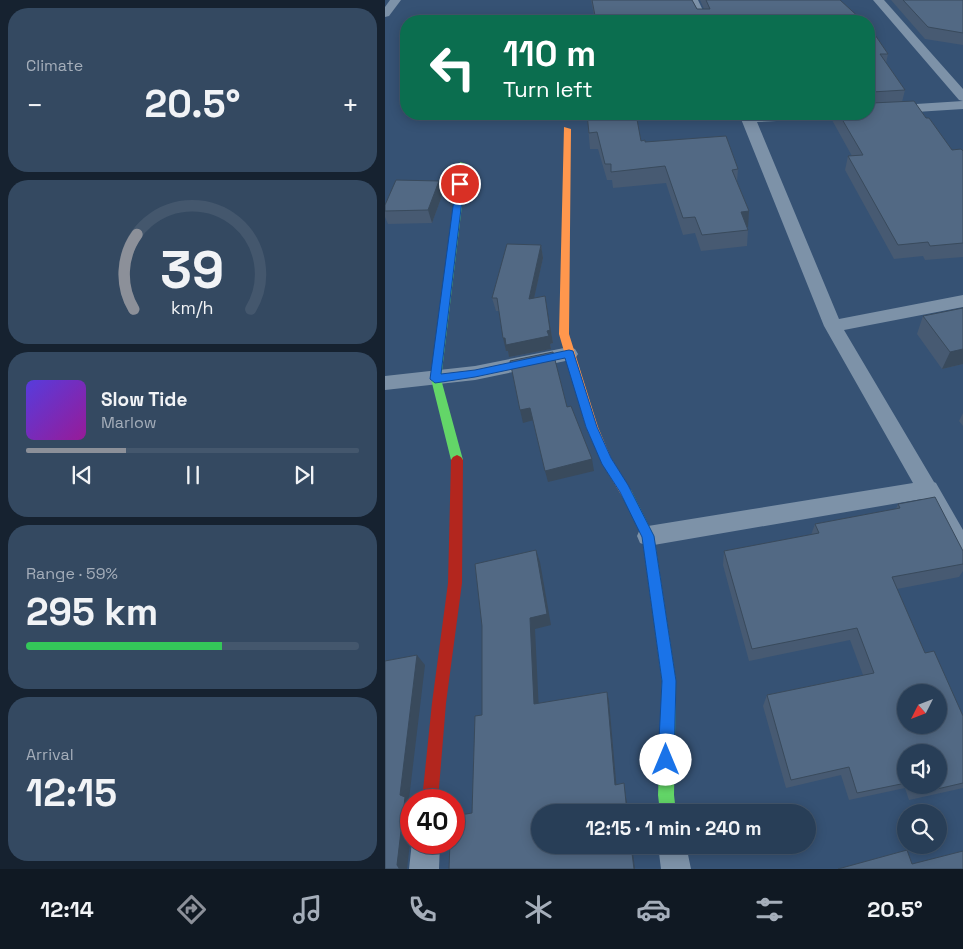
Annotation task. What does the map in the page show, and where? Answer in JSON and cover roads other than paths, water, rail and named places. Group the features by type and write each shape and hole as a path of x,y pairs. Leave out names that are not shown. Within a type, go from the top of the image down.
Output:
{"street":[{"path":"385,14 396,0"},
{"path":"693,0 700,15"},
{"path":"878,0 963,97"},
{"path":"875,111 963,105"},
{"path":"748,120 833,326 929,489 963,551"},
{"path":"567,129 565,334 569,354 592,427 607,460 648,536 669,681 666,786 667,804"},
{"path":"431,789 439,703 455,583 459,465 435,379 463,164"},
{"path":"833,326 963,301"},
{"path":"385,383 475,374 569,354"},
{"path":"648,536 929,489"},
{"path":"424,869 425,854"},
{"path":"674,854 676,869"}]}
